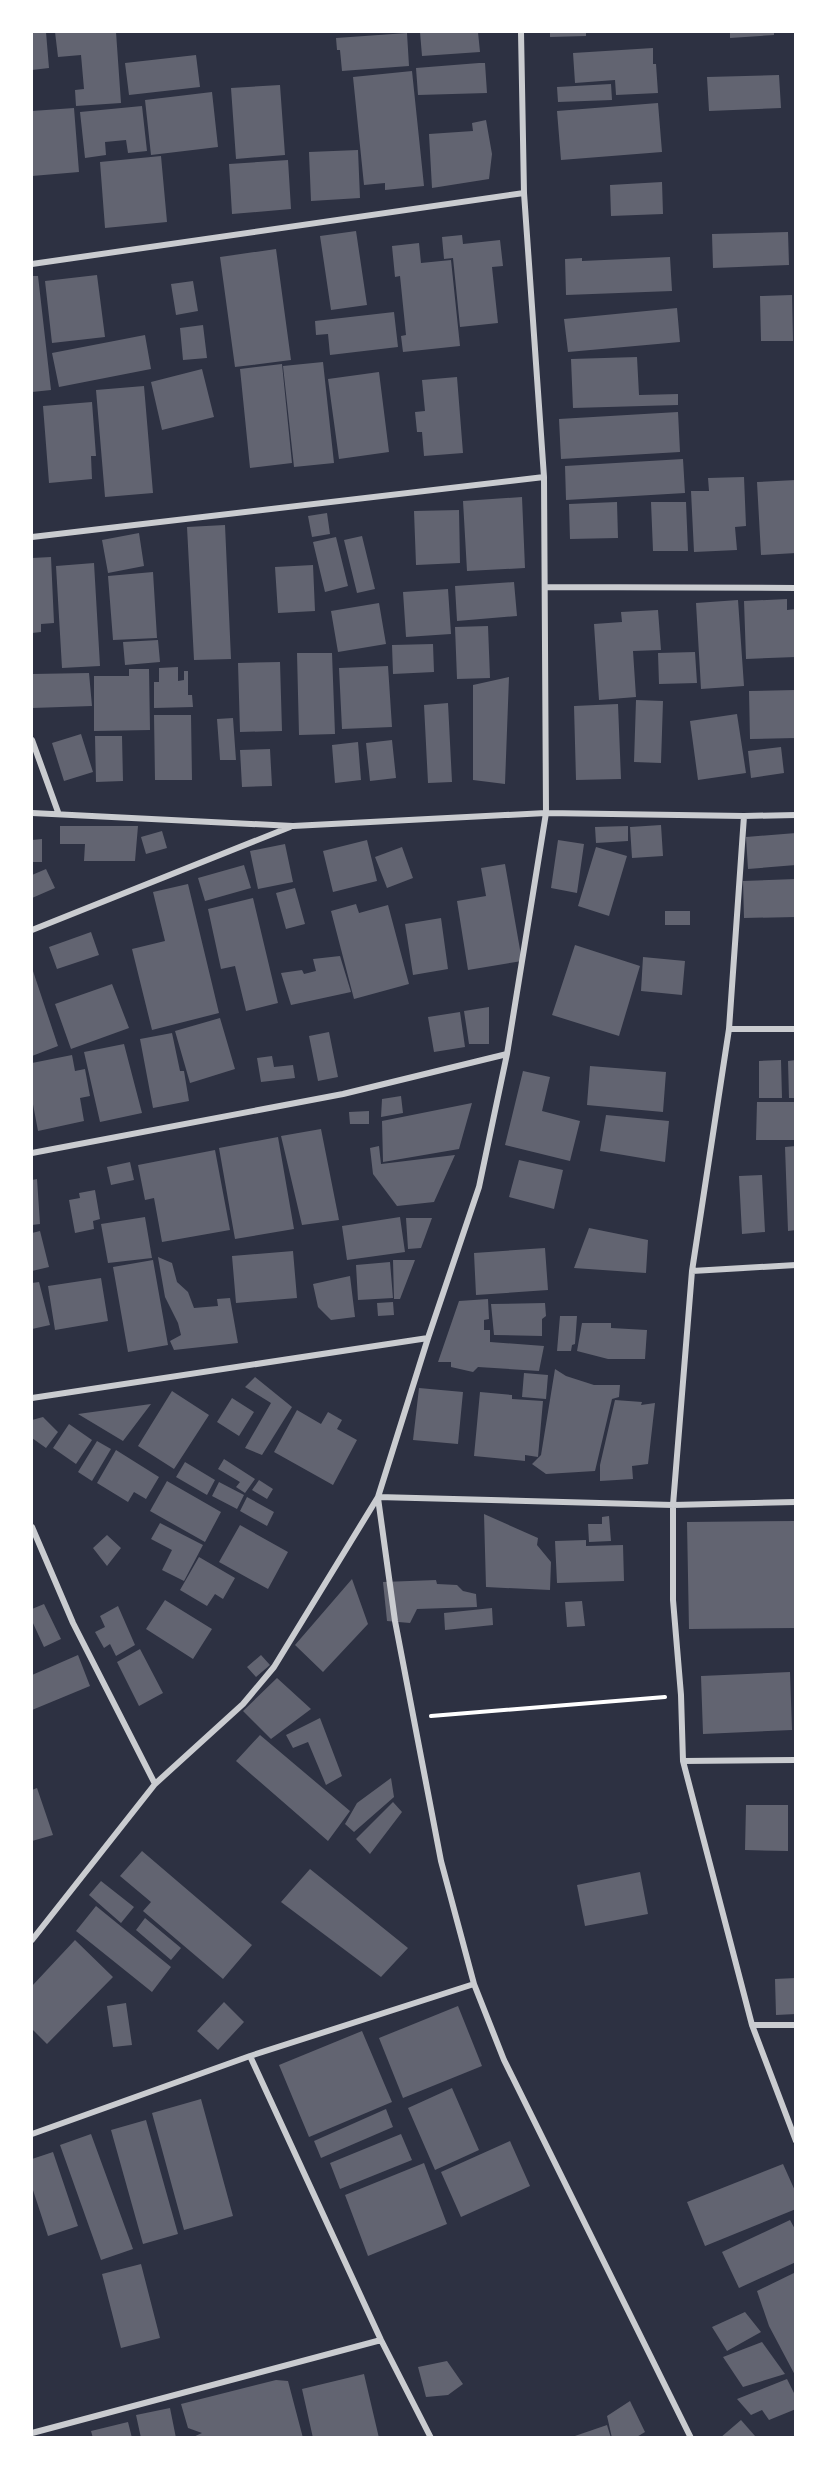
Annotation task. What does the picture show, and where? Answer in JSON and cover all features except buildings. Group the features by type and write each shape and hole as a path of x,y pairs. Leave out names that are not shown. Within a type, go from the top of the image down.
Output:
{"street":[{"path":"32,1940 155,1784 243,1704 274,1667 378,1497 479,1187 507,1054 546,813 544,477 524,193 521,32"},
{"path":"32,264 524,193"},
{"path":"32,537 544,477"},
{"path":"546,587 795,588"},
{"path":"32,740 58,813"},
{"path":"32,813 293,826 546,813 795,815"},
{"path":"744,816 729,1029 692,1271 673,1505 673,1600 681,1695 683,1761 752,2025 795,2141"},
{"path":"32,930 293,826"},
{"path":"729,1029 795,1029"},
{"path":"32,1153 343,1094 507,1054"},
{"path":"692,1271 795,1265"},
{"path":"32,1398 428,1338"},
{"path":"378,1497 673,1505 795,1502"},
{"path":"378,1497 395,1620 441,1861 474,1984 504,2060 692,2438"},
{"path":"32,1527 73,1623 155,1784"},
{"path":"683,1761 795,1760"},
{"path":"32,2134 249,2056 474,1984"},
{"path":"752,2025 795,2025"},
{"path":"249,2056 381,2340 431,2438"},
{"path":"32,2433 381,2340"}],"path":[{"path":"414,1718 681,1695"}]}
